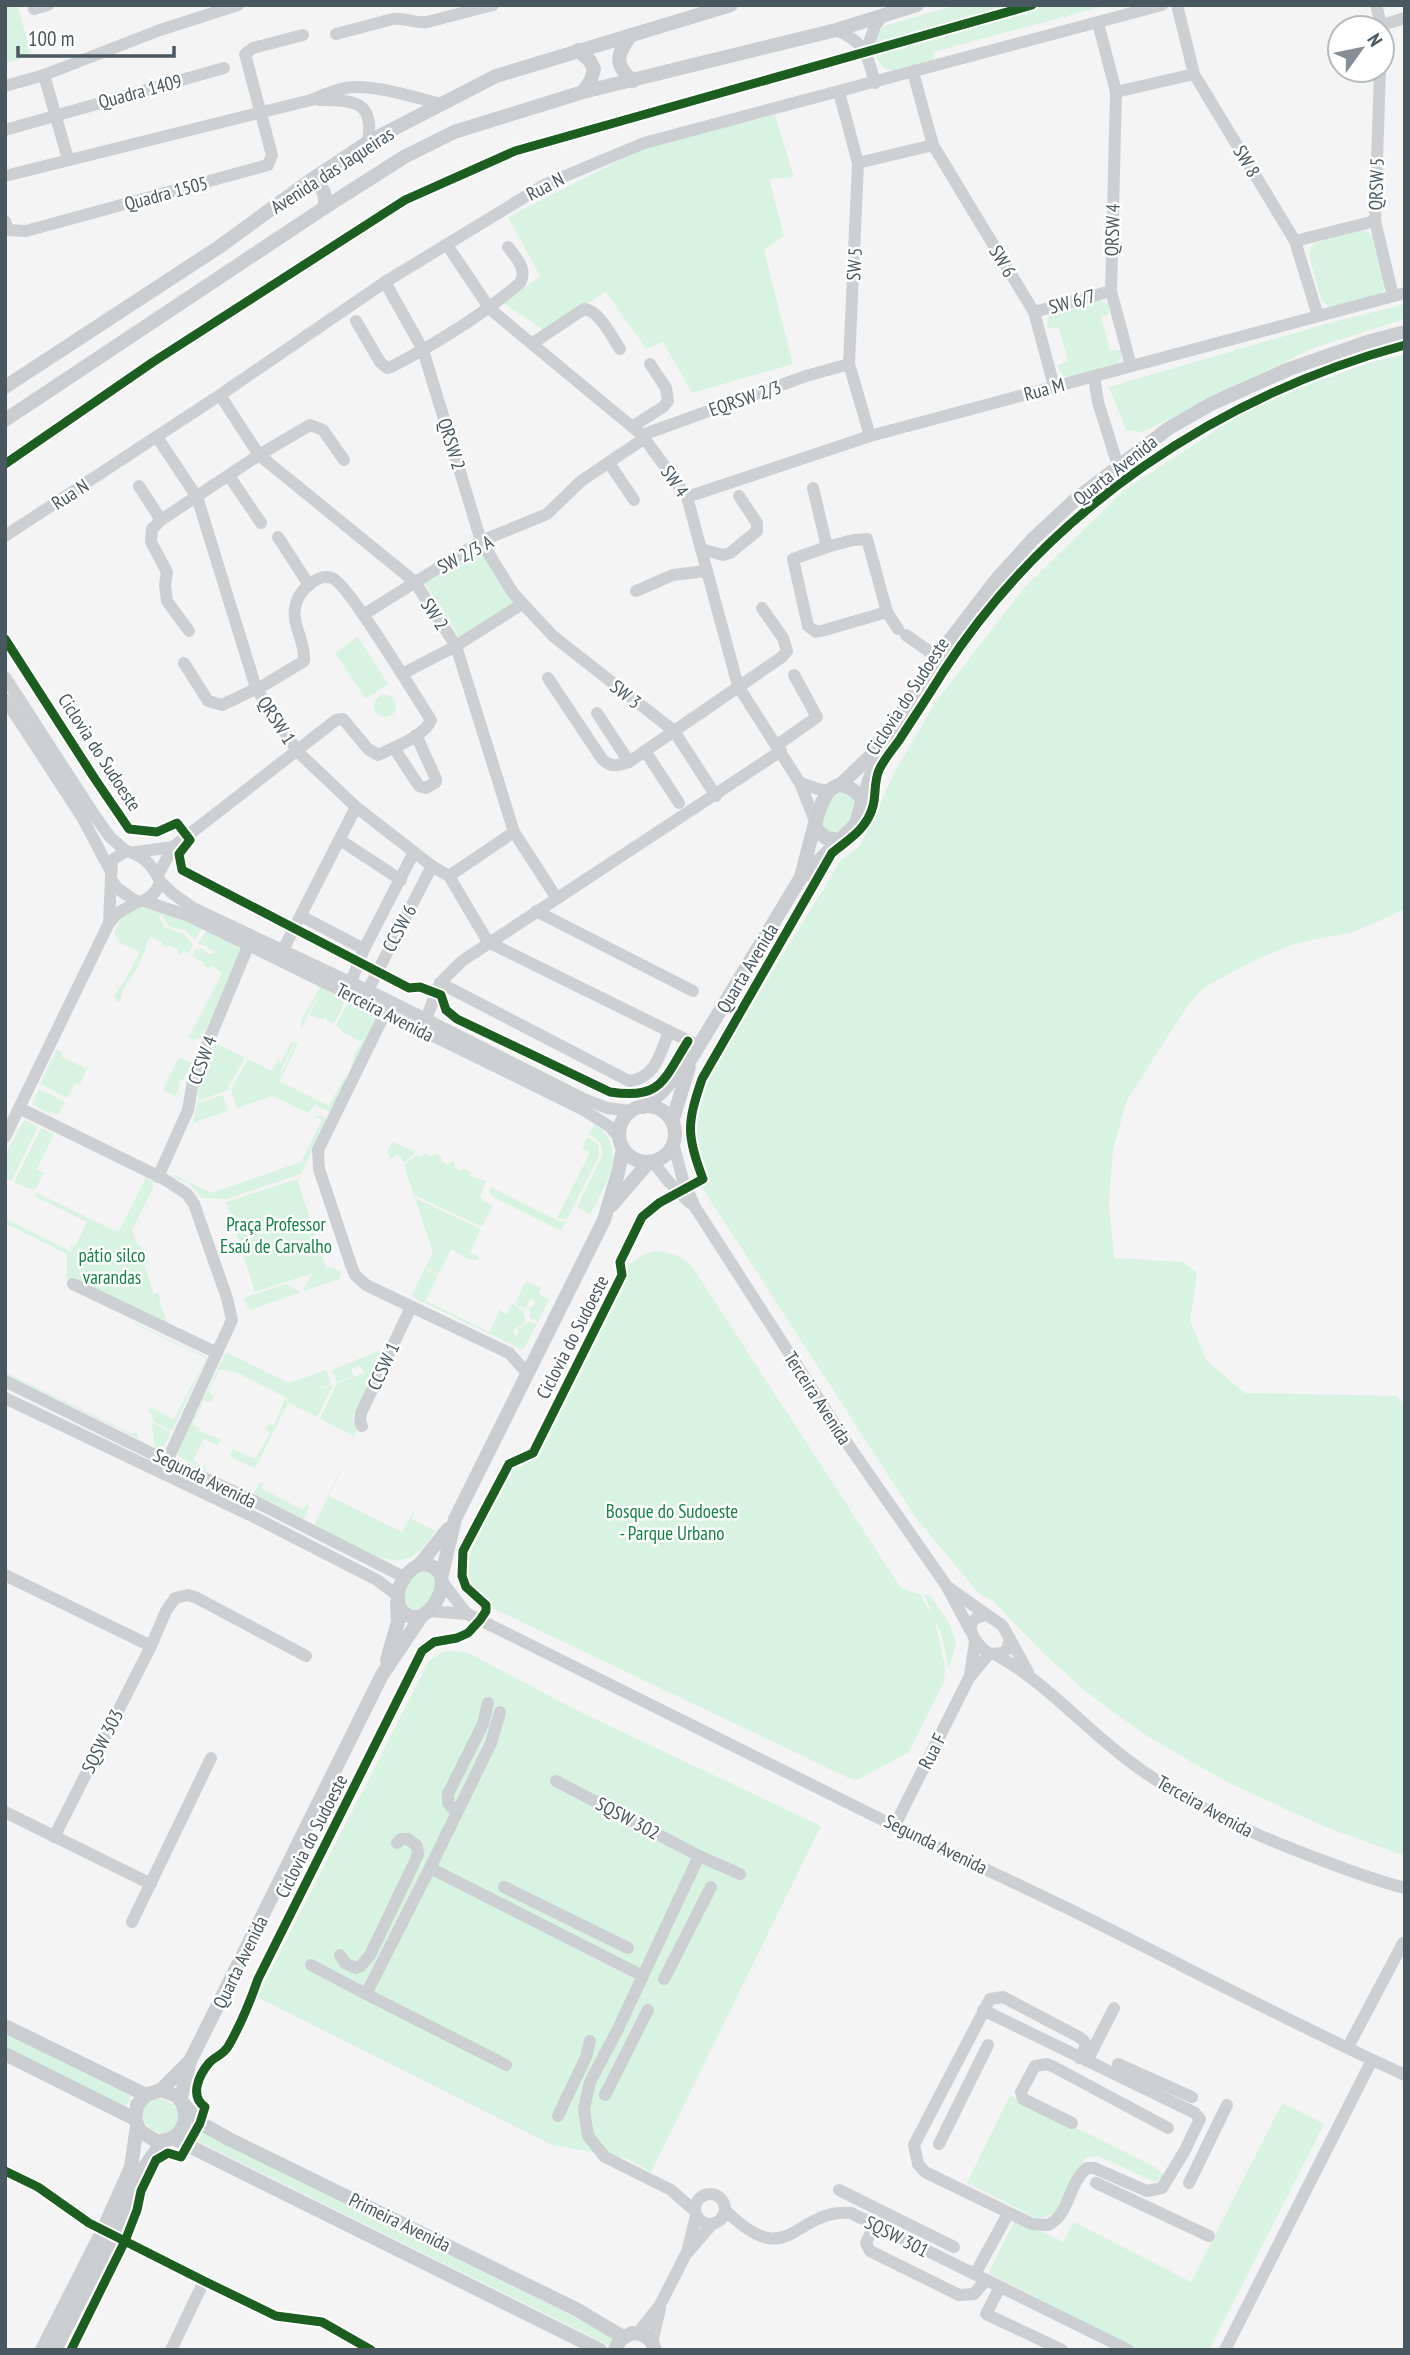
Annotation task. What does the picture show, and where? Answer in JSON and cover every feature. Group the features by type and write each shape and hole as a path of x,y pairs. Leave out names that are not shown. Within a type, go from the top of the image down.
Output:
{"main road":[{"name":"Avenida das Jaqueiras","path":"5,387 236,236 311,180 368,142 496,76 731,5"},
{"path":"583,92 836,30 917,5"},
{"path":"631,35 620,50 619,63 624,74 633,81"},
{"path":"578,50 594,69 583,92"},
{"name":"Avenida das Jaqueiras","path":"5,420 404,157 454,132 583,92"},
{"path":"311,180 320,185 324,192 324,208"},
{"path":"236,236 238,249 250,258"},
{"name":"Quarta Avenida","path":"863,799 880,747 937,657 996,580 1033,539 1076,499 1169,428 1213,403 1289,369 1405,332"},
{"name":"Quarta Avenida","path":"835,788 880,747"},
{"path":"848,786 863,799 856,824 840,840 826,838 814,824 821,802 835,788 848,786"},
{"name":"Quarta Avenida","path":"800,878 814,824"},
{"name":"Quarta Avenida","path":"637,1109 662,1092 696,1051 800,878 840,840"},
{"name":"Quarta Avenida","path":"671,1122 696,1051"},
{"path":"455,1519 440,1594 424,1614 406,1615 398,1599 404,1577 430,1553 455,1519 607,1212 621,1142 621,1124 637,1109 660,1110 674,1129 673,1143 662,1158 651,1162 635,1160 621,1142"},
{"path":"607,1212 651,1162"},
{"path":"420,1564 429,1564 442,1578"},
{"name":"Quarta Avenida","path":"382,1675 398,1622 398,1599"},
{"name":"Quarta Avenida","path":"181,2102 191,2061 382,1675 424,1614"},
{"path":"5,2026 146,2095"},
{"path":"5,2054 136,2122 150,2139 168,2140"},
{"name":"Quarta Avenida","path":"161,2090 191,2061"},
{"path":"42,2350 103,2230 131,2167 137,2105 146,2095 161,2090 170,2092 181,2102 186,2116 185,2123 141,2173 55,2350"},
{"name":"Primeira Avenida","path":"181,2102 200,2123 229,2139 630,2335 646,2336 655,2347"},
{"name":"Primeira Avenida","path":"168,2140 577,2336 600,2350"},
{"path":"615,2350 630,2335"}],"street":[{"path":"34,9 48,5"},
{"path":"335,34 400,18 419,23 427,22 494,5"},
{"name":"Rua N","path":"5,536 220,395 385,282 546,184 644,143 1162,5"},
{"name":"SW 8","path":"1177,5 1194,74 1295,241 1318,316"},
{"path":"5,86 44,75 160,30 233,6"},
{"path":"866,51 875,26 882,16"},
{"name":"QRSW 4","path":"1098,23 1116,92 1111,291 1131,366"},
{"path":"836,30 854,38 866,51 875,83"},
{"name":"Quadra 1505","path":"6,227 26,231 268,165 272,155 245,54 253,48 303,35"},
{"name":"Quadra 1409","path":"5,130 224,68"},
{"name":"SW 6","path":"912,72 933,145 1034,312 1054,386"},
{"path":"1116,92 1194,74"},
{"path":"44,75 68,159"},
{"name":"QRSW 5","path":"1380,84 1375,220 1399,295"},
{"path":"5,176 354,87 442,104"},
{"name":"SW 5","path":"839,92 858,163 849,364 870,436"},
{"path":"311,100 343,100 363,107 369,117 368,142"},
{"path":"858,163 933,145"},
{"path":"1295,241 1375,220"},
{"name":"SW 4","path":"447,245 490,309 640,433 687,497 738,686 800,783 810,803 814,824"},
{"path":"356,321 380,362 387,368 423,350 490,309 523,279 522,268 508,247"},
{"name":"QRSW 2","path":"385,282 423,350 481,541 522,604"},
{"name":"SW 6/7","path":"1034,312 1111,291"},
{"name":"Rua M","path":"687,497 870,436 1399,295"},
{"path":"533,343 584,309 596,314 620,349"},
{"path":"640,433 668,401 666,388 650,364"},
{"name":"EQRSW 2/3","path":"640,433 849,364"},
{"path":"1094,377 1098,402 1118,466"},
{"name":"SW 2","path":"220,395 259,455 415,582 456,646 514,832 556,897"},
{"path":"189,631 167,601 167,572 151,542 152,529 161,520 259,455 310,425 323,430 344,460"},
{"name":"SW 2/3 A","path":"363,615 481,541 547,514 581,481 609,463 640,433"},
{"name":"QRSW 1","path":"157,437 197,497 256,688 298,752 356,807 449,876 488,942"},
{"path":"609,463 634,500"},
{"path":"229,476 261,523"},
{"path":"139,486 161,520"},
{"path":"813,488 827,547"},
{"path":"701,549 723,555 730,553 757,531 757,523 739,496"},
{"path":"278,537 309,585"},
{"path":"887,612 816,632 808,626 792,562 794,557 853,540 867,539 887,612 902,632 937,657"},
{"path":"636,591 673,575 706,571"},
{"path":"5,1137 109,923 118,913 154,894 173,847 339,719 349,723 368,749 378,755 416,735 428,726 431,720 363,615 339,583 332,578 323,578 309,585 296,601 293,616 305,649 304,661 266,684 231,703 214,704 208,701 184,663"},
{"path":"402,674 456,646 522,604"},
{"name":"SW 3","path":"522,604 553,636 674,731 716,796"},
{"path":"548,678 603,759 611,766 617,766 629,762 782,657 787,651 783,638 762,608"},
{"path":"426,1019 440,983 462,961 556,897 716,796 817,716 794,675"},
{"path":"5,677 110,837 147,860 159,878"},
{"path":"5,699 82,817 117,888 141,901"},
{"path":"597,713 629,762"},
{"path":"394,748 419,786 426,788 436,782 436,779 416,735"},
{"path":"645,751 679,803"},
{"path":"800,783 818,789 835,788"},
{"path":"283,950 356,807"},
{"path":"449,876 514,832"},
{"name":"CCSW 6","path":"340,840 401,880"},
{"path":"109,923 112,860 131,852 173,847"},
{"name":"CCSW 6","path":"351,982 364,948 414,852"},
{"name":"CCSW 6","path":"368,990 432,866"},
{"name":"Terceira Avenida","path":"159,878 172,893 193,908 368,990 584,1099 607,1108 637,1109"},
{"name":"Terceira Avenida","path":"141,901 189,916 249,944 582,1109 609,1126 621,1142"},
{"path":"536,911 693,991"},
{"path":"301,916 364,948"},
{"path":"488,942 669,1031 696,1051"},
{"name":"CCSW 4","path":"158,1177 188,1110 194,1076 249,944"},
{"path":"440,983 629,1081 644,1077 655,1065 669,1031"},
{"path":"386,1011 318,1150 319,1169 355,1275 366,1285 509,1353 528,1374"},
{"path":"19,1108 180,1188 192,1201 228,1298 232,1320 167,1461"},
{"path":"673,1143 683,1180 695,1207"},
{"path":"651,1162 678,1193 695,1207"},
{"name":"Terceira Avenida","path":"695,1207 840,1432 946,1585 972,1635"},
{"path":"73,1284 217,1353"},
{"name":"CCSW 1","path":"362,1426 361,1413 411,1307"},
{"path":"509,1353 538,1353"},
{"name":"Segunda Avenida","path":"5,1381 248,1498 404,1577"},
{"name":"Segunda Avenida","path":"5,1398 262,1521 377,1580 398,1599"},
{"path":"5,1575 151,1646"},
{"name":"Segunda Avenida","path":"442,1578 467,1614"},
{"name":"Terceira Avenida","path":"946,1585 987,1615"},
{"name":"SQSW 303","path":"54,1837 170,1603 175,1598 188,1595 306,1656"},
{"name":"Segunda Avenida","path":"424,1614 467,1614 1405,2075"},
{"path":"987,1615 1002,1625 1010,1639 1007,1649 993,1654 972,1635 971,1624 987,1615"},
{"name":"Rua F","path":"969,1678 972,1635"},
{"name":"Terceira Avenida","path":"1010,1639 1031,1679"},
{"name":"Terceira Avenida","path":"993,1654 1031,1679 1111,1746 1174,1793 1280,1845 1384,1883 1405,1888"},
{"name":"Rua F","path":"895,1825 969,1678 993,1654"},
{"path":"456,1812 448,1803 448,1794 483,1724 488,1703"},
{"path":"366,1994 491,1743 500,1712"},
{"path":"476,1736 491,1743"},
{"path":"132,1922 211,1758"},
{"name":"SQSW 302","path":"556,1781 699,1856 740,1874"},
{"path":"5,1812 151,1884"},
{"path":"340,1955 355,1968 366,1961 419,1851 408,1839 401,1839 397,1843"},
{"path":"558,2116 583,2079 599,2064 608,2048 699,1856"},
{"path":"430,1868 643,1976"},
{"path":"404,1883 418,1890"},
{"path":"504,1887 628,1948"},
{"path":"664,1979 711,1887"},
{"path":"397,1899 411,1903"},
{"path":"521,1913 530,1900"},
{"path":"667,1921 688,1931"},
{"path":"599,1955 608,1938"},
{"path":"1348,2047 1403,1943"},
{"path":"311,1965 506,2065"},
{"path":"1083,2060 1086,2048 1079,2036 1003,1997 990,1999 914,2145 918,2164 925,2172 1009,2214 1040,2226 1060,2217 1078,2177 1087,2168 1094,2168 1125,2189 1209,2236"},
{"path":"1083,2060 1114,2008"},
{"path":"605,2095 648,2010"},
{"path":"982,2010 1083,2060 1113,2068 1143,2082 1198,2116 1199,2125 1162,2188 1147,2191 1096,2183"},
{"path":"618,2029 633,2039"},
{"path":"590,2041 583,2079 584,2109 588,2136 594,2146 605,2157 671,2190 716,2195 723,2201 719,2219 687,2252"},
{"path":"939,2144 988,2045"},
{"path":"608,2048 624,2057"},
{"path":"586,2057 599,2064"},
{"path":"1225,2350 1372,2060"},
{"path":"1072,2123 1023,2099 1021,2092 1031,2070 1040,2064 1047,2064 1168,2128"},
{"path":"1100,2092 1113,2068"},
{"path":"949,2074 969,2085"},
{"path":"1143,2082 1192,2097"},
{"path":"1189,2183 1227,2105"},
{"path":"1184,2152 1200,2160"},
{"path":"671,2190 703,2223 719,2219"},
{"path":"839,2190 954,2247"},
{"path":"630,2335 660,2305 687,2252 696,2202 703,2195"},
{"name":"SQSW 301","path":"719,2219 740,2225 766,2238 777,2239 792,2235 820,2218 839,2212 861,2217 874,2226 1128,2350"},
{"path":"874,2226 866,2243 870,2251 959,2295 974,2294 1009,2214"},
{"path":"909,2242 914,2228"},
{"path":"171,2350 204,2281"},
{"path":"1000,2287 986,2314 1062,2350"},
{"path":"655,2347 660,2305"}],"green space":[{"path":"5,5 17,5 32,56 5,63"},
{"path":"957,5 1108,5 933,52 934,59 907,68 890,70 878,61 875,44 884,26"},
{"path":"775,115 794,177 769,179 784,236 764,249 793,364 692,393 663,342 646,349 606,292 544,330 503,303 540,276 508,217 643,148"},
{"path":"1367,231 1373,237 1385,287 1381,294 1330,307 1321,300 1309,255 1311,247 1315,243"},
{"path":"1099,300 1109,305 1109,314 1101,317 1110,350 1121,350 1121,359 1116,365 1070,377 1063,376 1057,366 1068,361 1059,328 1047,328 1048,317 1053,312"},
{"path":"1405,304 1405,319 1313,348 1143,432 1126,430 1109,387 1329,323"},
{"path":"1405,354 1405,909 1354,932 1297,943 1253,961 1203,988 1188,1005 1127,1100 1113,1149 1109,1204 1114,1258 1183,1262 1197,1273 1190,1321 1207,1361 1245,1393 1397,1396 1405,1406 1405,1856 1323,1826 1227,1782 1150,1738 1089,1694 1045,1655 993,1601 979,1594 916,1518 701,1186 706,1178 696,1145 694,1116 699,1091 841,860 860,846 895,771 935,703 1024,588 1124,490 1235,418 1290,391 1372,362"},
{"path":"480,544 518,604 461,640 423,580"},
{"path":"358,637 388,684 366,699 335,653"},
{"path":"385,695 393,698 396,706 393,714 385,717 377,714 374,706 377,698"},
{"path":"840,791 857,798 856,815 838,834 830,834 821,826 824,805"},
{"path":"140,907 176,916 202,928 195,939 184,930 169,927 162,915 159,916 164,927 184,934 193,945 189,953 183,952 181,955 179,950 169,945 167,948 162,942 150,937 138,967 124,988 120,1002 114,995 140,952 120,943 114,932 124,914"},
{"path":"207,930 242,949 205,1033 194,1040 189,1037 222,973 211,966 204,966 204,963 192,956 195,950 202,948 208,954 215,953 198,944"},
{"path":"320,987 345,1001 334,1024 326,1020 327,1012 324,1019 309,1016 321,989 301,1029 301,1021"},
{"path":"348,1002 377,1016 350,1071 355,1052 362,1042 344,1033 336,1025"},
{"path":"292,1041 298,1044 295,1050 294,1043 280,1072 294,1046 294,1052 279,1081 329,1106 344,1078 347,1079 332,1113 315,1105 308,1113 273,1096 237,1108 231,1089 248,1059 272,1071 278,1060 281,1062"},
{"path":"216,1043 245,1058 228,1090 198,1101 198,1086"},
{"path":"97,1048 74,1096 79,1085 75,1083 67,1098 40,1084 57,1049 62,1052 62,1057 86,1069"},
{"path":"179,1057 192,1063 183,1080 180,1080 175,1096 163,1090"},
{"path":"39,1089 65,1102 58,1115 48,1111 57,1117 32,1104"},
{"path":"223,1095 228,1111 193,1123 174,1157 193,1122 197,1103"},
{"path":"315,1116 326,1118 326,1121 301,1174 226,1199 202,1198 190,1184 174,1177 175,1175 211,1193 301,1162 322,1120"},
{"path":"24,1120 38,1127 11,1181 5,1178 5,1155"},
{"path":"595,1124 605,1134 613,1156 607,1180 590,1215 577,1207 603,1153 600,1142 589,1134"},
{"path":"41,1128 54,1134 37,1169 44,1173 35,1190 14,1183"},
{"path":"588,1137 599,1146 599,1156 567,1219 557,1218 590,1153 582,1148"},
{"path":"392,1142 416,1152 404,1163 398,1154 391,1159 387,1152"},
{"path":"425,1153 432,1157 434,1153 448,1165 452,1161 455,1162 454,1168 461,1171 463,1168 471,1172 470,1176 486,1181 480,1196 483,1201 493,1206 482,1227 414,1195 404,1165 415,1156 422,1157"},
{"name":"pátio silco varandas","path":"146,1177 153,1182 153,1188 132,1230 149,1263 144,1265 154,1294 159,1292 160,1304 169,1325 69,1281 64,1290 67,1281 67,1254 5,1223 5,1213 8,1220 72,1252 70,1245 75,1246 87,1222 36,1197 35,1192 119,1231"},
{"name":"Praça Professor Esaú de Carvalho","path":"297,1179 326,1268 332,1267 341,1272 340,1279 304,1291 313,1273 255,1292 226,1202"},
{"path":"491,1187 561,1222 566,1221 561,1231 493,1197 489,1192"},
{"path":"415,1198 481,1229 470,1252 479,1257 477,1261 463,1257 452,1249 438,1274 426,1267 433,1252"},
{"name":"Bosque do Sudoeste - Parque Urbano","path":"654,1251 674,1255 691,1265 901,1588 920,1594 934,1618 924,1594 931,1596 949,1623 956,1642 949,1668 941,1633 935,1622 945,1667 944,1682 909,1752 859,1779 853,1780 486,1605 466,1587 462,1576 463,1551 509,1464 533,1452 627,1266 642,1255"},
{"path":"425,1268 438,1275 426,1301 489,1332 500,1310 507,1314 512,1304 523,1310 526,1321 513,1329 515,1336 519,1334 518,1329 528,1322 537,1324 523,1350 412,1297"},
{"path":"526,1281 541,1288 539,1294 549,1299 538,1322 530,1318 529,1309 535,1304 534,1299 529,1300 526,1309 515,1304"},
{"path":"286,1284 301,1292 250,1310 244,1301 246,1297"},
{"path":"135,1323 207,1357 172,1431 153,1421 152,1414 148,1411 150,1407 174,1419 206,1358"},
{"path":"383,1349 384,1352 353,1415 353,1423 357,1429 354,1436 320,1419 337,1383 364,1373 360,1365 351,1369 353,1376 337,1382 332,1370"},
{"path":"226,1352 289,1383 326,1370 331,1384 302,1395 331,1385 332,1387 317,1417 289,1403 286,1397 238,1373 220,1369 208,1392 214,1396 210,1403 204,1400 193,1424 200,1428 199,1431 221,1440 217,1445 204,1439 193,1461 206,1468 206,1471 176,1455"},
{"path":"5,1374 130,1433 137,1433 139,1439"},
{"path":"285,1398 288,1403 255,1469 229,1456 233,1449 255,1459 270,1433 265,1430 269,1423 274,1425"},
{"path":"152,1423 171,1432 162,1451 154,1447"},
{"path":"359,1430 329,1496 402,1532 416,1507 412,1519 435,1531 426,1544 409,1558 390,1560 379,1557 315,1524"},
{"path":"264,1482 262,1489 303,1510 308,1503 309,1508 304,1519 254,1494 259,1483"},
{"path":"432,1569 437,1589 420,1613 405,1608 402,1595 411,1574"},
{"path":"444,1651 467,1652 576,1710 821,1826 651,2172 625,2158 552,2145 257,1997 429,1661"},
{"path":"5,2032 132,2095 126,2107 5,2047"},
{"path":"1010,2095 1153,2166 1165,2176 1155,2182 1098,2156 1086,2157 1055,2213 1038,2219 967,2183"},
{"path":"151,2098 172,2104 182,2124 166,2135 148,2126 140,2108"},
{"path":"1282,2103 1324,2124 1209,2350 1139,2350 988,2273 1016,2218 1063,2242 1074,2222 1191,2282"},
{"path":"196,2126 618,2335 612,2347 191,2138"}],"cycle path":[{"path":"5,464 153,362 405,200 515,151 1032,5"},
{"name":"Ciclovia do Sudoeste","path":"71,2350 125,2241 141,2191 156,2160 168,2153 181,2157 200,2123 205,2107 197,2097 199,2079 209,2063 225,2051 233,2037 258,1979 422,1651 434,1642 468,1633 486,1611 486,1605 466,1587 462,1576 463,1551 509,1464 533,1453 622,1275 620,1262 642,1217 659,1203 703,1179 691,1140 691,1118 702,1079 832,853 857,833 866,821 873,806 876,779 881,766 943,672 985,613 1033,559 1087,510 1144,466 1205,427 1270,394 1336,367 1405,345"},
{"name":"Ciclovia do Sudoeste","path":"5,639 129,829 157,832 177,823 190,840 179,854 182,870 409,988 420,987 441,995 446,1010 457,1019 610,1092 627,1094 651,1090 666,1076 688,1041"},
{"path":"5,2171 38,2187 89,2223 204,2281 276,2316 322,2322 371,2350"}]}
